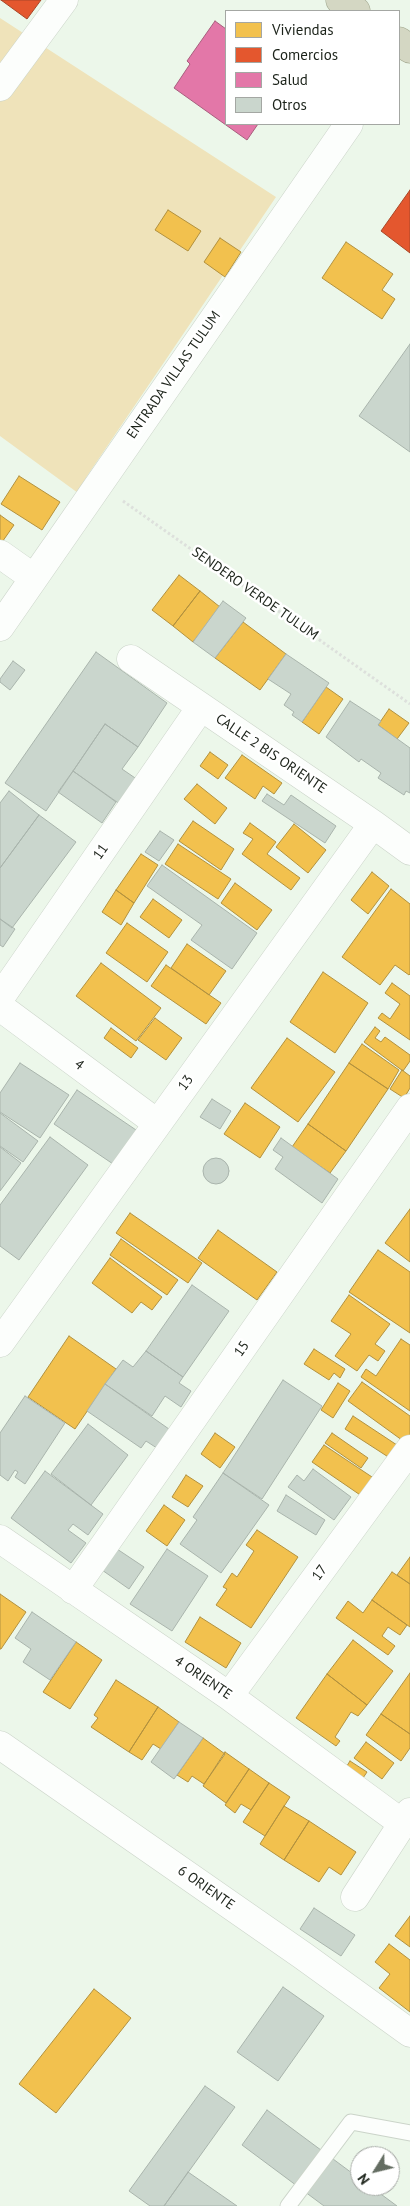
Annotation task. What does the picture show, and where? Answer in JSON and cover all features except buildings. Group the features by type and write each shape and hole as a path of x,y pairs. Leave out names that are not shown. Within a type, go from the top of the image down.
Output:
{"highway":[{"path":"340,0 355,10"}],"street":[{"path":"0,87 64,0"},
{"name":"ENTRADA VILLAS TULUM","path":"0,627 348,125"},
{"path":"0,554 34,578"},
{"name":"CALLE 2 BIS ORIENTE","path":"130,658 410,851"},
{"name":"11","path":"0,998 201,707"},
{"name":"13","path":"0,1343 373,824"},
{"name":"4","path":"0,1007 157,1124"},
{"name":"15","path":"73,1590 410,1108"},
{"name":"17","path":"229,1696 410,1449"},
{"name":"4 ORIENTE","path":"0,1539 406,1817"},
{"name":"6 ORIENTE","path":"0,1745 302,1954 410,2032"},
{"path":"356,1897 406,1817"}],"lane":[{"path":"288,2206 351,2122 410,2134"}],"path":[{"name":"SENDERO VERDE TULUM","path":"100,484 410,704"}],"shaded area":[{"path":"0,18 276,197 87,476 78,493 0,436"}]}
